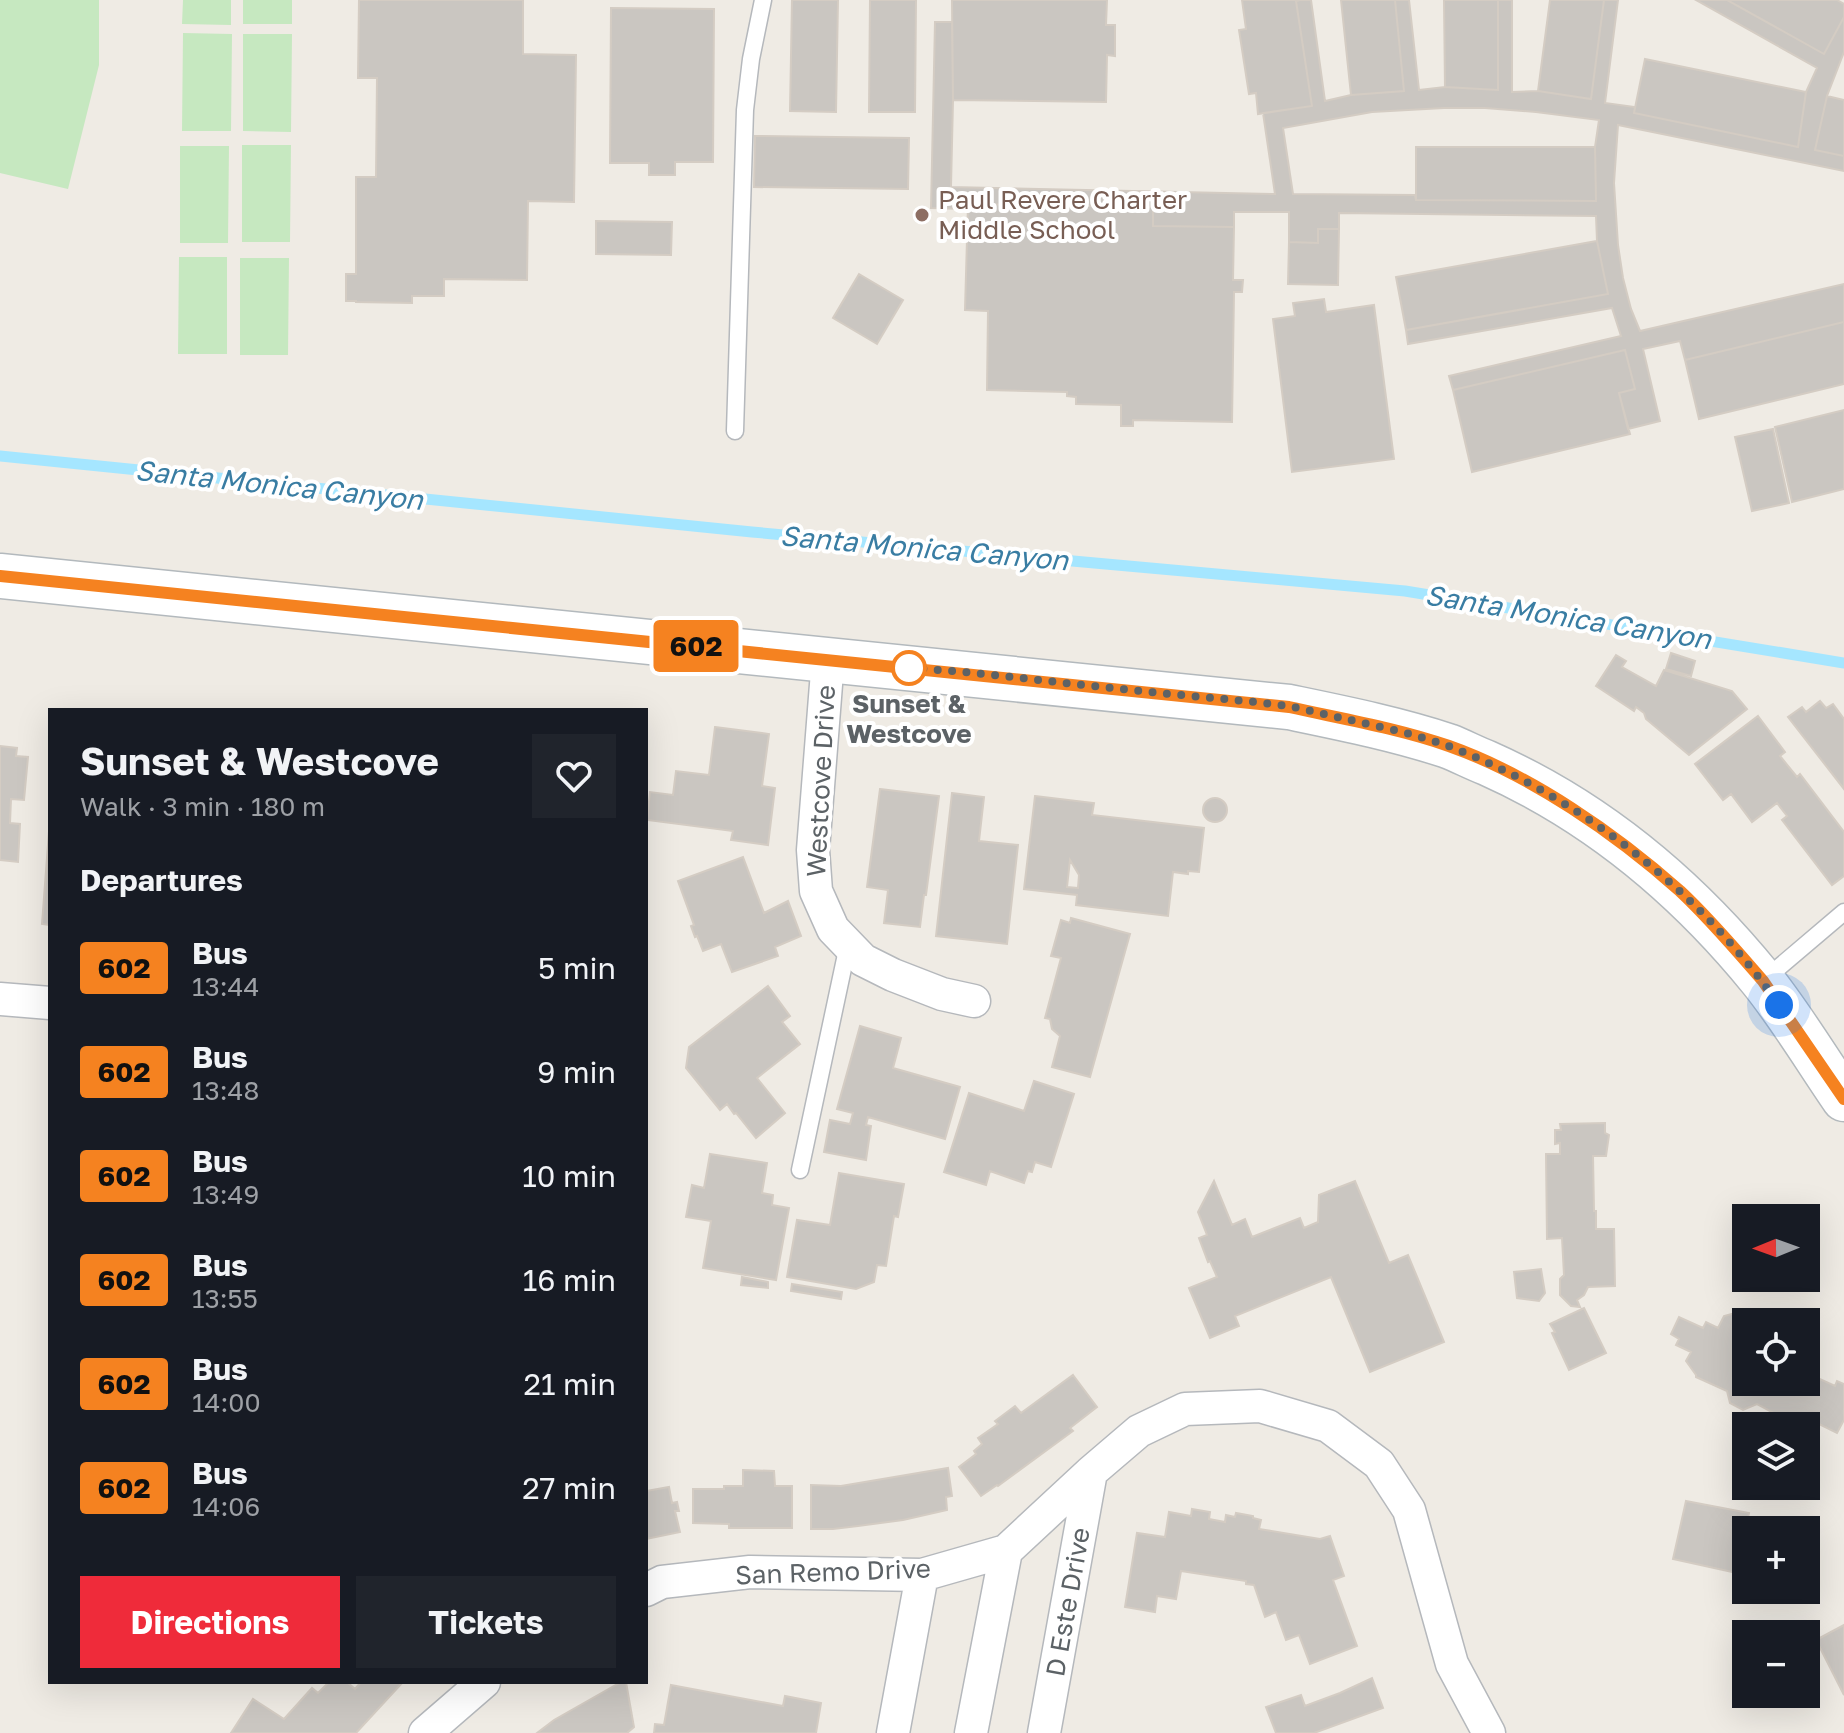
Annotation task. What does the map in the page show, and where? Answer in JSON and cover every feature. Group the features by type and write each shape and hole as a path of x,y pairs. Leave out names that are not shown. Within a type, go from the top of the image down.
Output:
{"main road":[{"path":"0,576 1289,707 1378,726 1450,747 1516,776 1581,814 1629,849 1681,892 1763,981 1844,1099"}],"street":[{"name":"Westcove Drive","path":"828,659 813,850 816,891 833,929 863,960 942,994 974,1001"},
{"path":"0,999 48,1003"},
{"name":"San Remo Drive","path":"648,1589 662,1582 750,1572 922,1575 1006,1551 1139,1431 1185,1409 1260,1406 1328,1426 1379,1464 1409,1510 1452,1664 1489,1733"},
{"name":"D Este Drive","path":"1044,1733 1091,1472"},
{"path":"971,1733 1006,1551"},
{"path":"893,1733 922,1575"},
{"path":"425,1733 482,1684"}],"lane":[{"path":"735,431 745,110 763,0"},
{"path":"1763,981 1844,912"},
{"path":"800,1170 848,945"}],"green space":[{"path":"0,0 99,0 99,65 68,189 0,173"},
{"path":"183,0 231,0 231,25 182,24"},
{"path":"243,0 292,0 292,24 243,24"},
{"path":"183,33 232,34 231,131 182,131"},
{"path":"243,34 292,34 291,132 243,131"},
{"path":"242,145 291,145 290,242 242,242"},
{"path":"180,146 229,146 228,243 180,243"},
{"path":"179,257 227,257 227,354 178,354"},
{"path":"240,258 289,258 288,355 240,355"}],"building":[{"path":"359,0 523,0 523,54 576,55 574,202 528,201 527,280 444,279 444,296 412,296 412,303 346,301 346,274 356,274 356,177 376,177 377,78 358,78"},
{"path":"792,0 838,0 836,112 790,111"},
{"path":"870,0 916,0 915,112 869,112"},
{"path":"952,0 1107,0 1106,25 1115,25 1115,56 1107,55 1106,102 953,100"},
{"path":"1242,0 1300,0 1296,1 1312,106 1258,114 1256,93 1249,94 1239,30 1246,29"},
{"path":"1311,0 1325,101 1351,95 1404,91 1395,0 1409,0 1419,90 1445,87 1498,90 1498,0 1512,0 1512,92 1538,91 1591,99 1604,0 1618,0 1605,103 1635,107 1634,113 1798,147 1806,92 1817,68 1696,0 1727,0 1824,54 1844,17 1844,52 1827,96 1815,150 1844,156 1844,171 1618,125 1614,183 1623,278 1640,331 1844,284 1844,322 1685,360 1680,341 1643,349 1660,421 1628,429 1619,393 1635,389 1625,350 1453,390 1449,376 1621,336 1612,308 1408,344 1406,330 1608,294 1597,241 1596,216 1339,213 1339,229 1318,229 1318,243 1289,242 1289,212 1234,212 1234,227 1153,226 1153,207 968,204 967,209 931,208 935,22 952,22 951,187 1275,194 1263,113 1312,106 1296,1","holes":["1485,108 1599,120 1595,147 1596,201 1416,200 1415,195 1293,194 1283,128 1372,112"]},
{"path":"1341,0 1395,0 1404,91 1351,95"},
{"path":"1444,0 1498,0 1498,90 1445,87"},
{"path":"1550,0 1604,0 1591,99 1538,91"},
{"path":"1727,0 1837,0 1844,4 1844,17 1824,54"},
{"path":"611,8 714,9 713,162 675,162 675,175 649,175 649,163 610,163"},
{"path":"1645,59 1806,92 1798,147 1634,113"},
{"path":"1827,96 1844,100 1844,156 1815,150"},
{"path":"755,136 909,138 908,189 754,187"},
{"path":"1416,147 1595,147 1596,201 1416,200"},
{"path":"968,204 1153,207 1153,226 1234,227 1233,280 1243,280 1242,292 1234,292 1232,422 1133,420 1133,426 1121,426 1121,405 1076,404 1076,397 1067,396 1067,392 987,390 988,311 965,310"},
{"path":"596,221 672,222 671,255 596,254"},
{"path":"1318,229 1339,229 1338,285 1288,284 1289,242 1318,243"},
{"path":"1597,241 1608,294 1406,330 1396,277"},
{"path":"859,274 903,300 877,344 833,318"},
{"path":"1324,299 1326,312 1374,305 1394,459 1292,472 1273,319 1295,316 1293,303"},
{"path":"1844,322 1844,384 1699,419 1685,360"},
{"path":"1625,350 1635,389 1619,393 1630,434 1472,472 1453,390"},
{"path":"1844,410 1844,489 1792,502 1775,427"},
{"path":"1773,429 1789,503 1752,511 1735,437"},
{"path":"1671,653 1695,661 1691,676 1666,669"},
{"path":"1616,655 1626,661 1622,667 1656,686 1664,670 1732,691 1747,709 1689,755 1636,707 1634,711 1596,686"},
{"path":"1820,701 1826,708 1833,704 1844,719 1844,789 1788,717 1802,707 1806,712"},
{"path":"1758,716 1785,752 1780,756 1797,777 1800,774 1844,832 1844,876 1832,885 1782,820 1787,816 1777,803 1752,822 1731,794 1723,800 1695,764"},
{"path":"715,727 769,734 762,786 775,788 768,845 731,840 733,831 648,820 650,792 673,795 676,771 709,775"},
{"path":"0,746 17,748 16,756 28,757 24,800 11,799 10,823 20,824 18,862 0,860"},
{"path":"880,789 939,796 920,927 884,923 888,890 867,887"},
{"path":"952,793 984,797 979,841 1018,845 1007,944 936,936"},
{"path":"1035,796 1094,803 1092,815 1204,828 1199,872 1173,872 1168,916 1076,905 1077,895 1024,889","holes":["1070,860 1079,875 1078,888 1067,887"]},
{"path":"1215,798 1226,805 1227,810 1220,821 1215,822 1204,815 1203,810 1210,799"},
{"path":"48,844 48,925 42,924"},
{"path":"743,857 764,913 788,901 801,936 775,947 778,956 732,972 721,944 703,951 691,926 694,925 678,881"},
{"path":"1071,918 1130,934 1090,1077 1052,1067 1060,1036 1052,1029 1050,1019 1045,1018 1061,958 1051,956 1061,920 1070,923"},
{"path":"768,986 790,1016 782,1022 800,1044 757,1078 785,1113 756,1138 727,1104 720,1110 686,1068 689,1047"},
{"path":"860,1026 901,1038 893,1068 960,1087 945,1139 868,1117 866,1125 871,1126 866,1160 824,1152 830,1120 850,1124 853,1113 837,1109"},
{"path":"1034,1081 1074,1094 1051,1167 1035,1162 1024,1183 990,1171 986,1185 944,1172 969,1093 1024,1111"},
{"path":"1605,1123 1605,1133 1609,1135 1606,1156 1593,1156 1594,1211 1596,1229 1614,1229 1615,1286 1588,1287 1577,1300 1580,1307 1571,1306 1560,1295 1560,1279 1564,1275 1562,1238 1547,1239 1546,1154 1560,1154 1560,1143 1555,1144 1555,1130 1561,1130 1560,1124"},
{"path":"710,1154 767,1163 762,1193 773,1195 772,1205 789,1208 776,1280 703,1268 711,1221 686,1217 692,1185 704,1188"},
{"path":"839,1173 904,1184 898,1217 894,1216 886,1266 877,1265 874,1282 856,1289 787,1277 797,1220 830,1225"},
{"path":"1214,1181 1232,1225 1245,1219 1252,1237 1300,1218 1304,1228 1318,1222 1319,1195 1355,1181 1389,1263 1408,1255 1444,1342 1370,1372 1331,1277 1235,1316 1239,1326 1210,1338 1189,1288 1217,1277 1199,1238 1207,1235 1198,1212"},
{"path":"1541,1269 1545,1293 1539,1301 1517,1298 1514,1272"},
{"path":"742,1277 768,1282 768,1288 741,1285"},
{"path":"792,1284 842,1292 841,1299 791,1291"},
{"path":"1584,1308 1606,1353 1569,1370 1550,1324"},
{"path":"1732,1314 1732,1396 1820,1396 1820,1379 1835,1386 1837,1381 1844,1384 1844,1420 1837,1433 1820,1424 1820,1412 1772,1412 1757,1404 1743,1410 1730,1403 1727,1391 1696,1377 1686,1361 1691,1352 1676,1345 1679,1339 1671,1334 1679,1317 1703,1328 1706,1322 1718,1328 1724,1316"},
{"path":"1073,1375 1097,1407 1070,1428 1073,1431 981,1496 959,1467 976,1454 974,1451 982,1444 978,1438 998,1424 995,1421 1015,1406 1021,1413"},
{"path":"948,1468 952,1496 946,1497 947,1510 903,1520 811,1529 811,1485 841,1486"},
{"path":"743,1470 774,1471 775,1486 792,1486 792,1528 729,1528 729,1524 693,1523 693,1489 743,1486"},
{"path":"669,1487 672,1503 677,1502 679,1511 675,1511 680,1532 648,1539 648,1491"},
{"path":"1686,1501 1749,1513 1748,1516 1732,1516 1732,1572 1673,1559"},
{"path":"1192,1509 1210,1512 1209,1519 1225,1522 1226,1515 1253,1516 1261,1520 1259,1529 1320,1539 1330,1536 1344,1576 1333,1580 1357,1646 1310,1664 1299,1635 1286,1640 1276,1612 1265,1617 1254,1585 1246,1584 1246,1581 1181,1571 1176,1599 1157,1596 1155,1612 1125,1607 1137,1533 1165,1537 1169,1512 1191,1516"},
{"path":"1844,1625 1844,1695 1820,1648 1820,1638"},
{"path":"1372,1678 1383,1708 1314,1733 1276,1733 1266,1707 1301,1695 1305,1706"},
{"path":"327,1684 349,1684 355,1689 359,1684 401,1684 356,1733 231,1733 253,1699 284,1719 312,1688 318,1693"},
{"path":"617,1684 626,1684 634,1727 627,1733 537,1733"},
{"path":"671,1685 783,1706 785,1696 821,1703 816,1733 654,1733 655,1724 664,1725"}],"waterway":[{"name":"Santa Monica Canyon","path":"0,456 752,532 1405,591 1844,663"}],"bus line":[{"name":"602","path":"0,576 1289,707 1378,726 1450,747 1516,776 1581,814 1629,849 1681,892 1763,981 1844,1099"}],"place":[{"name":"Paul Revere Charter Middle School","path":"922,215"},
{"name":"Sunset & Westcove","path":"909,668"}],"route":[{"path":"909,668 1289,707 1378,726 1450,747 1516,776 1581,814 1629,849 1681,892 1717,928 1763,981 1779,1005"}]}
